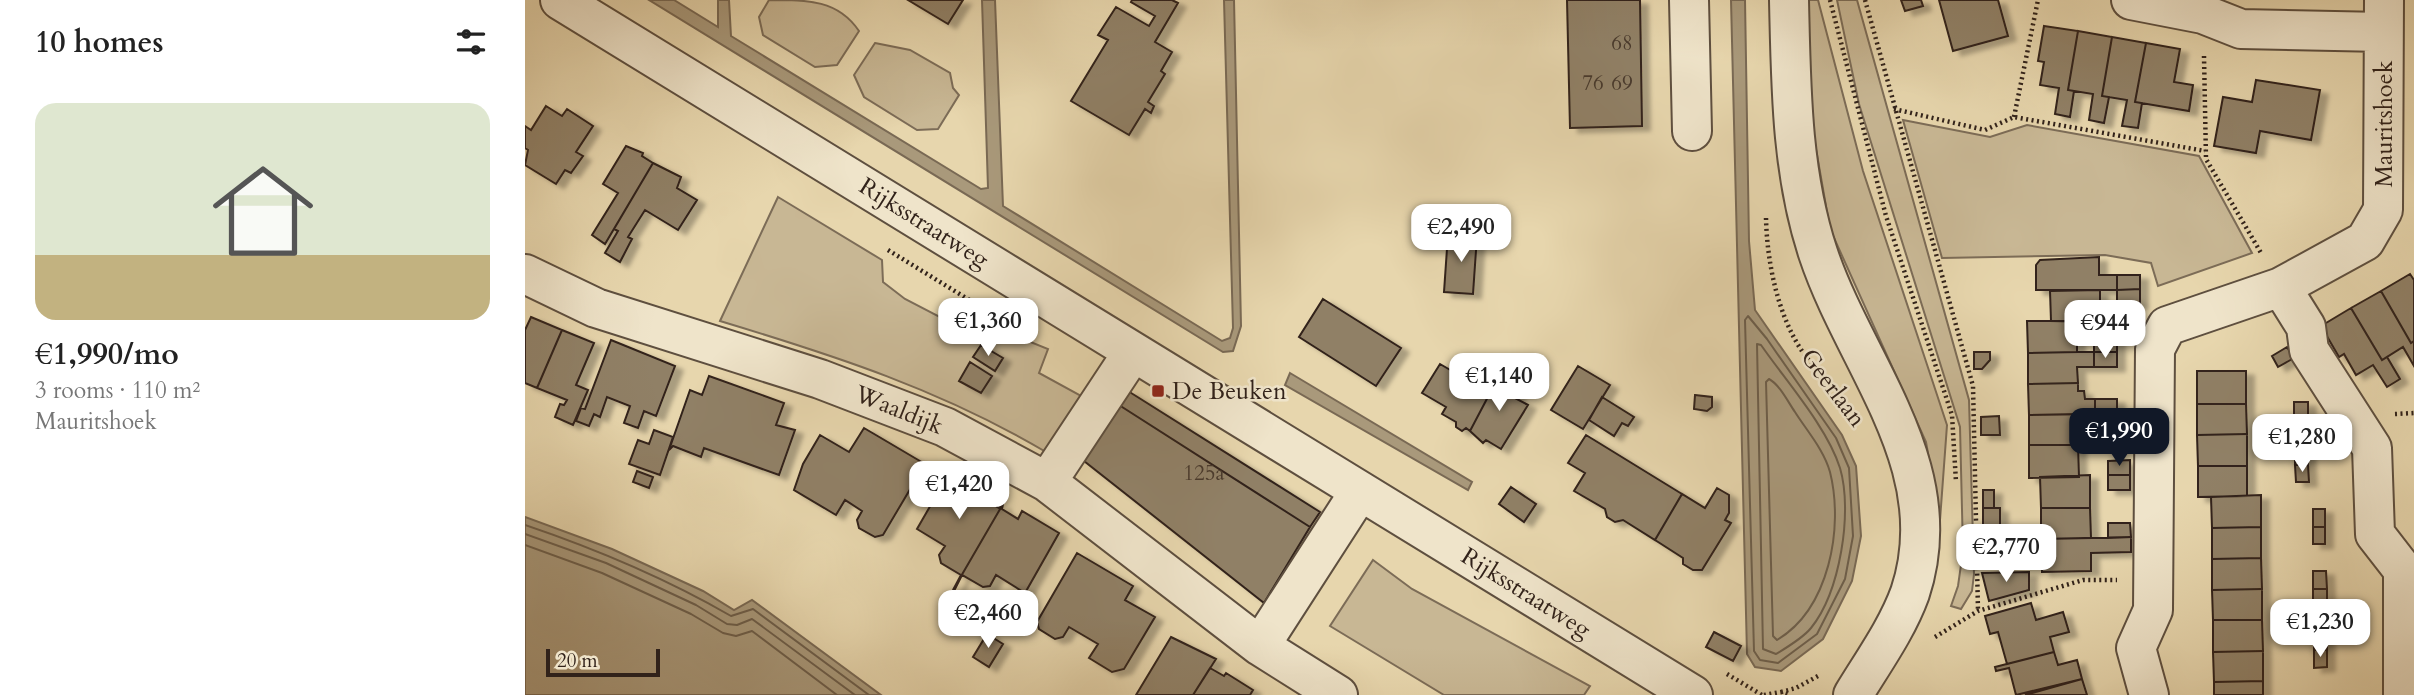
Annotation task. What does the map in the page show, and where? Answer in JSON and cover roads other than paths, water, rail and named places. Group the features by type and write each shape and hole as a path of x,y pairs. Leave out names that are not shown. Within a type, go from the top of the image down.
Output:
{"street":[{"name":"Rijksstraatweg","path":"560,0 1693,695"},
{"path":"1689,0 1692,131"},
{"name":"Geerlaan","path":"1789,0 1794,143 1806,208 1819,255 1909,452 1917,492 1919,548 1909,594 1892,631 1853,695"},
{"name":"Mauritshoek","path":"2131,0 2203,14 2241,29 2383,16 2399,212 2365,241 2281,287 2167,326 2155,349 2153,610 2136,648 2149,695"},
{"name":"Waaldijk","path":"525,274 596,309 820,379 945,427 1047,482 1260,646 1338,695"},
{"path":"2281,287 2306,327 2309,350 2372,448 2375,534 2403,570 2403,695"},
{"path":"1047,482 1133,352"},
{"path":"1260,646 1360,491"}],"water":[{"path":"649,0 674,0 718,27 718,0 729,0 731,36 981,189 988,188 982,0 995,0 1003,206 1222,341 1230,338 1233,328 1224,0 1234,0 1241,326 1233,351 1223,352"},
{"path":"1731,0 1745,0 1749,241 1755,310 1842,435 1856,466 1861,536 1852,581 1823,639 1781,671 1755,667 1747,654"},
{"path":"1290,373 1472,482 1468,490 1285,385"},
{"path":"525,517 612,549 703,591 734,610 752,600 881,695 525,695"}],"place":[{"name":"De Beuken","path":"1158,391"}]}
